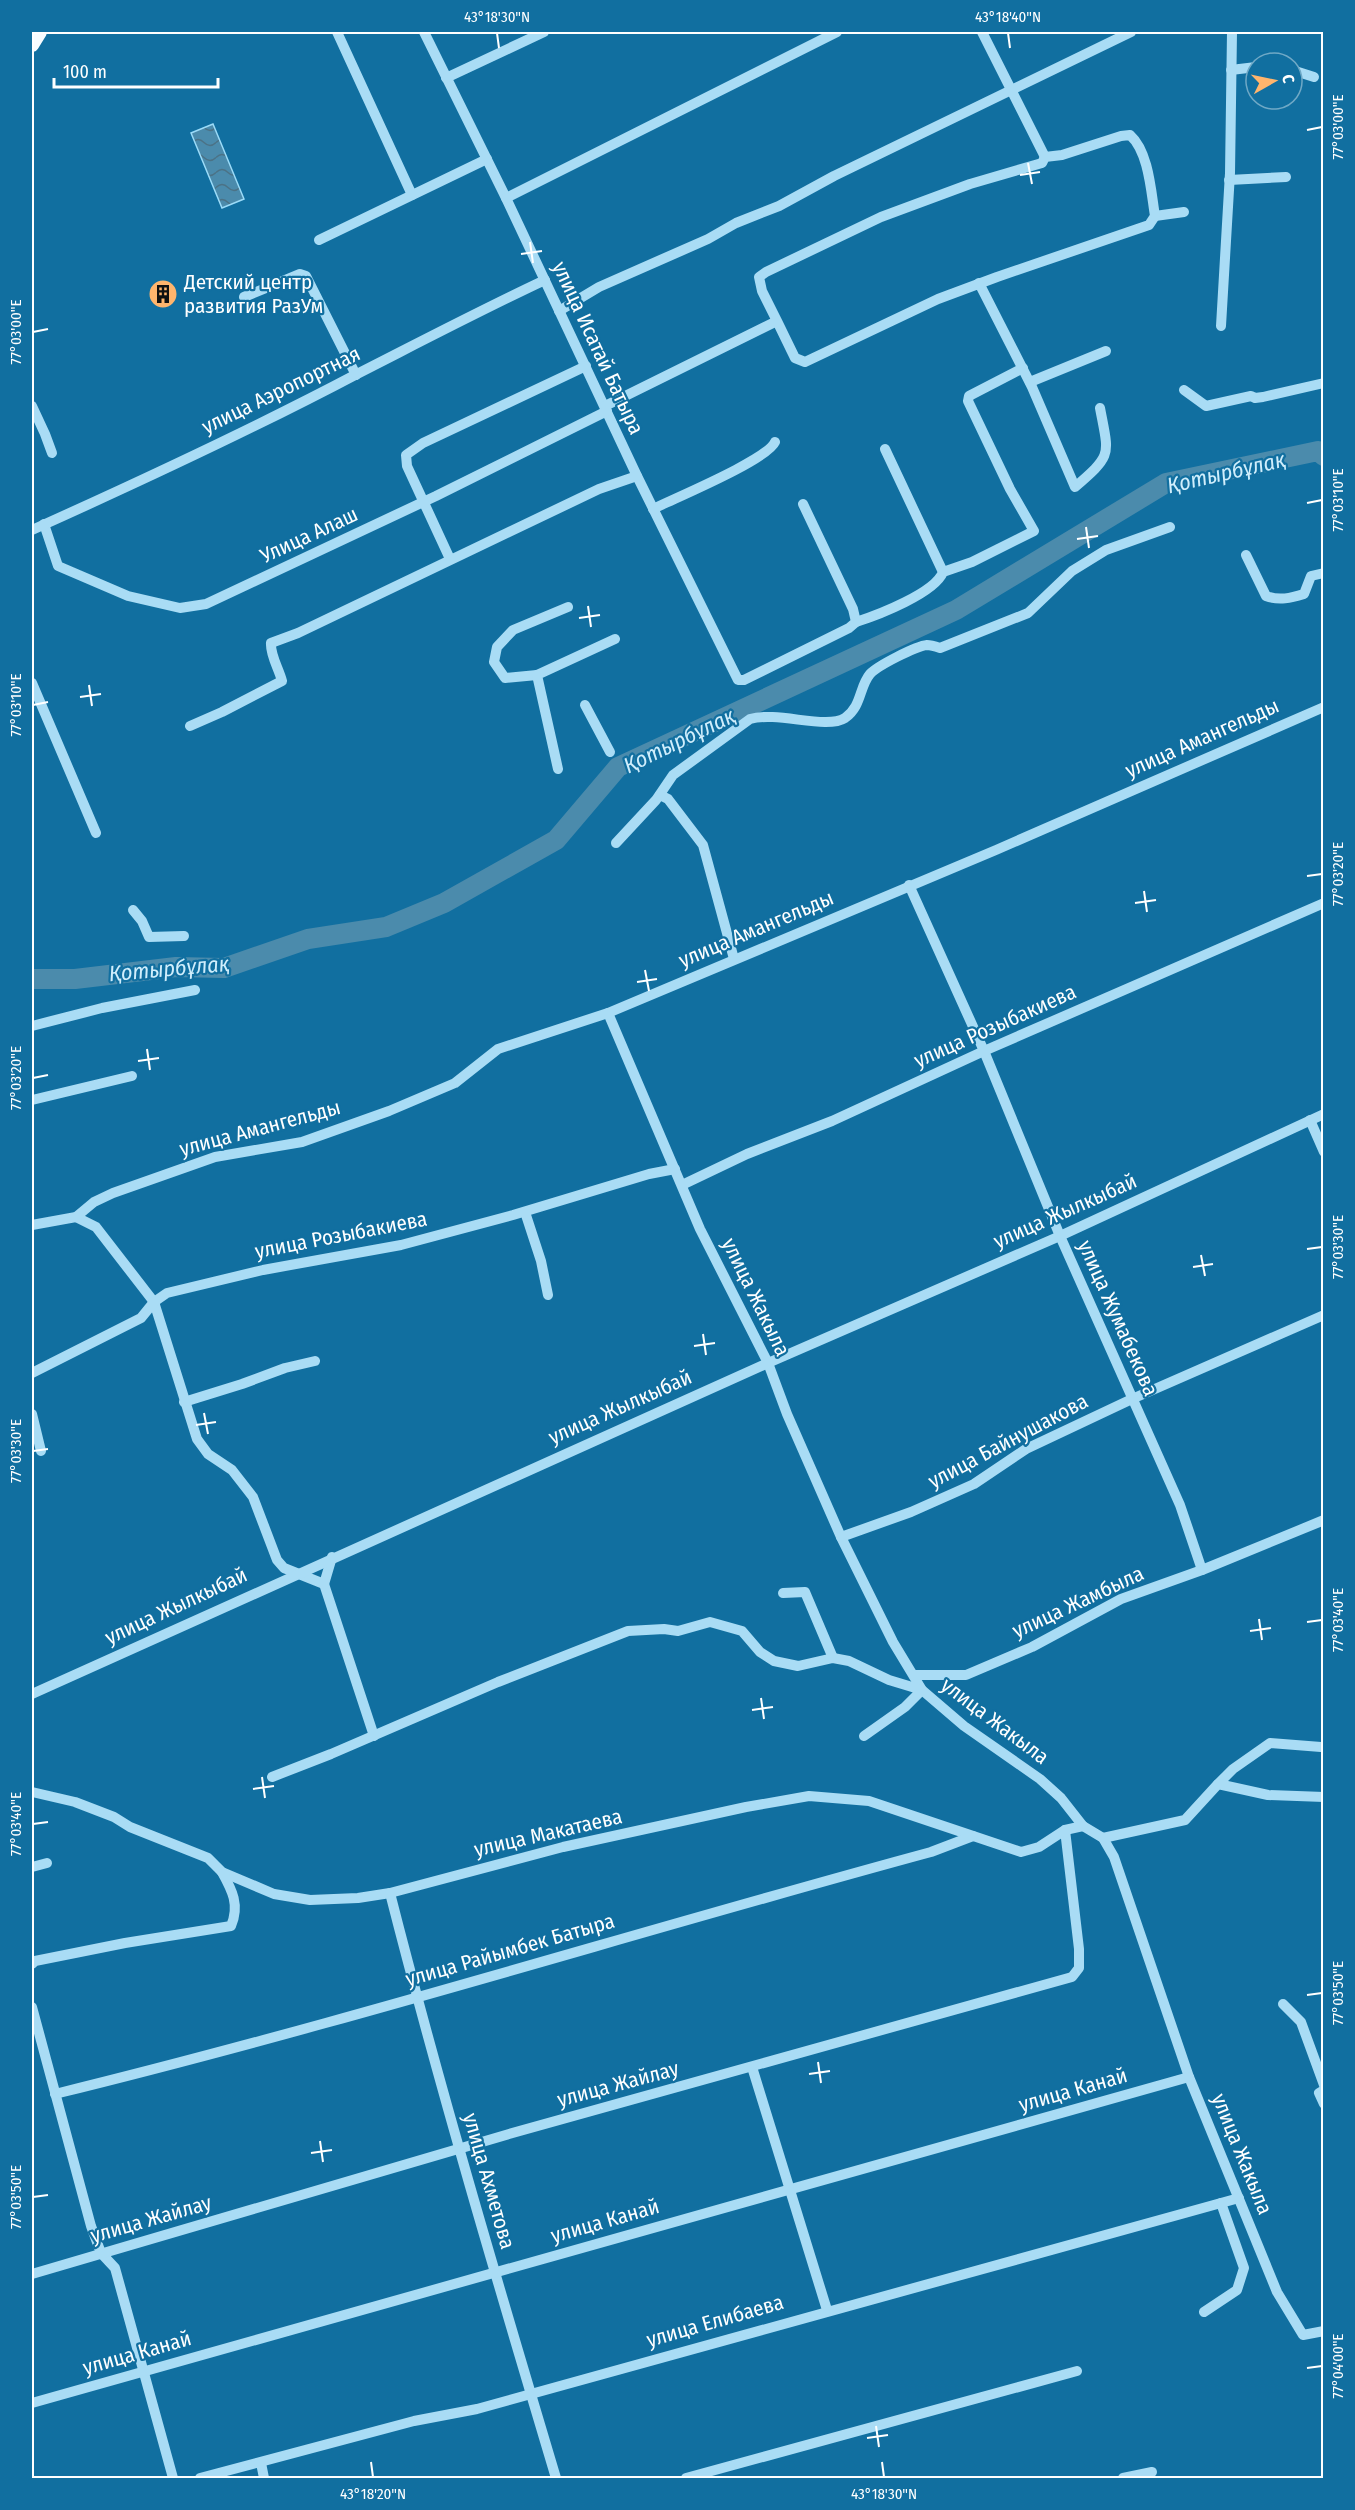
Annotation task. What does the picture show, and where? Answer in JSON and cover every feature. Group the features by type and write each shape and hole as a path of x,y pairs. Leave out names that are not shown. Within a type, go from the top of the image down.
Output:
{"main road":[{"path":"32,45 40,32"}],"street":[{"path":"337,32 412,195"},
{"name":"улица Исатай Батыра","path":"424,32 506,198 637,476 738,680 744,681 787,661 856,622"},
{"path":"446,78 543,32"},
{"path":"506,198 837,32"},
{"path":"982,32 1045,158"},
{"path":"560,311 599,287 699,243 736,223 779,206 834,176 1131,32"},
{"path":"1221,326 1229,180 1232,32"},
{"path":"1231,70 1244,68"},
{"path":"1304,74 1314,77"},
{"path":"1130,135 1136,141 1142,154 1155,216 1149,225 1140,230 979,283 938,299 805,362 795,357 762,291 759,277 880,217 970,184 1042,163 1045,158 1130,135"},
{"path":"319,240 486,159"},
{"path":"1229,180 1286,177"},
{"path":"1155,216 1184,213"},
{"path":"244,297 300,274 306,276 356,375"},
{"name":"улица Аэропортная","path":"32,530 112,494 356,375 443,328 545,280"},
{"path":"979,283 1030,382 1075,487 1099,466 1108,450 1100,408"},
{"name":"Улица Алаш","path":"44,524 58,566 128,596 180,608 206,604 423,502 777,321"},
{"path":"1030,382 1106,351"},
{"path":"450,559 407,466 406,455 414,448 586,366"},
{"path":"803,504 853,609 856,622 916,596 940,579 943,572 972,562 1034,531 1010,489 968,401 969,396 1023,368"},
{"path":"1185,390 1206,406 1323,383"},
{"path":"32,406 52,453"},
{"path":"653,509 737,469 772,449 775,442"},
{"path":"885,449 943,572"},
{"path":"190,726 282,681 271,649 272,643 298,633 599,489 637,476"},
{"path":"616,843 660,795 673,775 750,719 762,716 829,722 844,719 860,700 869,675 897,657 927,645 940,648 1028,613 1072,572 1106,550 1170,527"},
{"path":"1246,555 1266,596 1275,599 1304,594 1311,576 1323,573"},
{"path":"568,607 513,630 497,646 494,662 505,678 537,675 615,639"},
{"path":"537,675 558,769"},
{"path":"32,683 96,833"},
{"path":"585,705 610,752"},
{"name":"улица Амангельды","path":"32,1225 76,1217 94,1202 113,1193 215,1157 302,1142 389,1111 455,1083 498,1049 608,1013 996,850 1323,707"},
{"path":"660,795 668,799 704,844 734,959"},
{"name":"улица Жумабекова","path":"909,885 984,1051 1060,1236 1180,1505 1202,1570"},
{"name":"улица Розыбакиева","path":"682,1185 747,1154 832,1121 984,1051 1323,903"},
{"path":"133,910 142,921 149,936 184,936"},
{"path":"32,1026 102,1008 195,990"},
{"name":"улица Жакыла","path":"608,1013 700,1229 768,1363 787,1413 841,1537 893,1642 922,1690 964,1726 1040,1779 1061,1798 1083,1826 1103,1838 1114,1857 1189,2077 1277,2292 1303,2335 1323,2331"},
{"path":"32,1100 132,1076"},
{"name":"улица Жылкыбай","path":"32,1694 296,1573 1060,1236 1323,1113"},
{"path":"1310,1120 1323,1152"},
{"name":"улица Розыбакиева","path":"32,1373 141,1318 154,1302 167,1293 196,1285 401,1245 525,1212 649,1174 675,1169"},
{"path":"525,1212 541,1261 548,1295"},
{"path":"76,1217 96,1227 154,1302 197,1439 208,1454 232,1470 253,1497 277,1560 284,1568 324,1584"},
{"name":"улица Байнушакова","path":"841,1537 911,1512 974,1484 1026,1449 1132,1399 1323,1315"},
{"path":"184,1402 285,1368 315,1361"},
{"path":"32,1414 41,1451"},
{"name":"улица Жамбыла","path":"914,1675 966,1675 1032,1647 1121,1599 1202,1570 1323,1520"},
{"path":"332,1557 324,1584 374,1736"},
{"path":"783,1593 805,1592 833,1658"},
{"path":"272,1777 498,1682 628,1631 664,1629 678,1631 710,1622 742,1631 760,1652 774,1661 798,1666 833,1658 849,1661 890,1680 922,1690 905,1707 864,1736"},
{"path":"1103,1838 1185,1820 1233,1769 1270,1743 1321,1748"},
{"path":"1218,1784 1268,1795 1323,1797"},
{"name":"улица Макатаева","path":"32,1792 75,1802 114,1817 130,1827 208,1858 222,1872 274,1894 310,1900 358,1898 390,1893 563,1847 746,1807 809,1796 869,1801 932,1820 1021,1852 1039,1847 1065,1830 1083,1826"},
{"name":"улица Жайлау","path":"32,2274 1072,1977 1079,1968 1079,1949 1065,1830"},
{"name":"улица Райымбек Батыра","path":"55,2094 162,2068 417,1997 931,1852 973,1836"},
{"path":"32,1867 46,1863"},
{"path":"32,1964 35,1961 114,1945 231,1926 237,1913 232,1891 222,1872"},
{"name":"улица Ахметова","path":"390,1893 460,2150 556,2478"},
{"path":"1283,2004 1301,2022 1323,2085"},
{"path":"32,2007 52,2089 91,2226 101,2253 115,2268 173,2478"},
{"path":"752,2067 827,2310"},
{"name":"улица Канай","path":"32,2403 1189,2077"},
{"path":"1323,2090 1319,2093 1323,2104"},
{"name":"улица Елибаева","path":"200,2478 414,2421 477,2409 827,2310 1239,2198"},
{"path":"1204,2312 1237,2290 1244,2268 1221,2202"},
{"path":"686,2478 1077,2371"},
{"path":"261,2463 264,2478"},
{"path":"1123,2478 1152,2472"}],"water":[{"path":"213,124 244,199 222,208 191,133"}],"waterway":[{"name":"Қотырбұлақ","path":"32,979 75,979 176,967 224,968 308,939 386,927 444,903 556,840 618,767 956,610 1166,483 1318,451 1324,456"}],"place":[{"name":"Детский центр развития РазУм","path":"163,294"}]}
